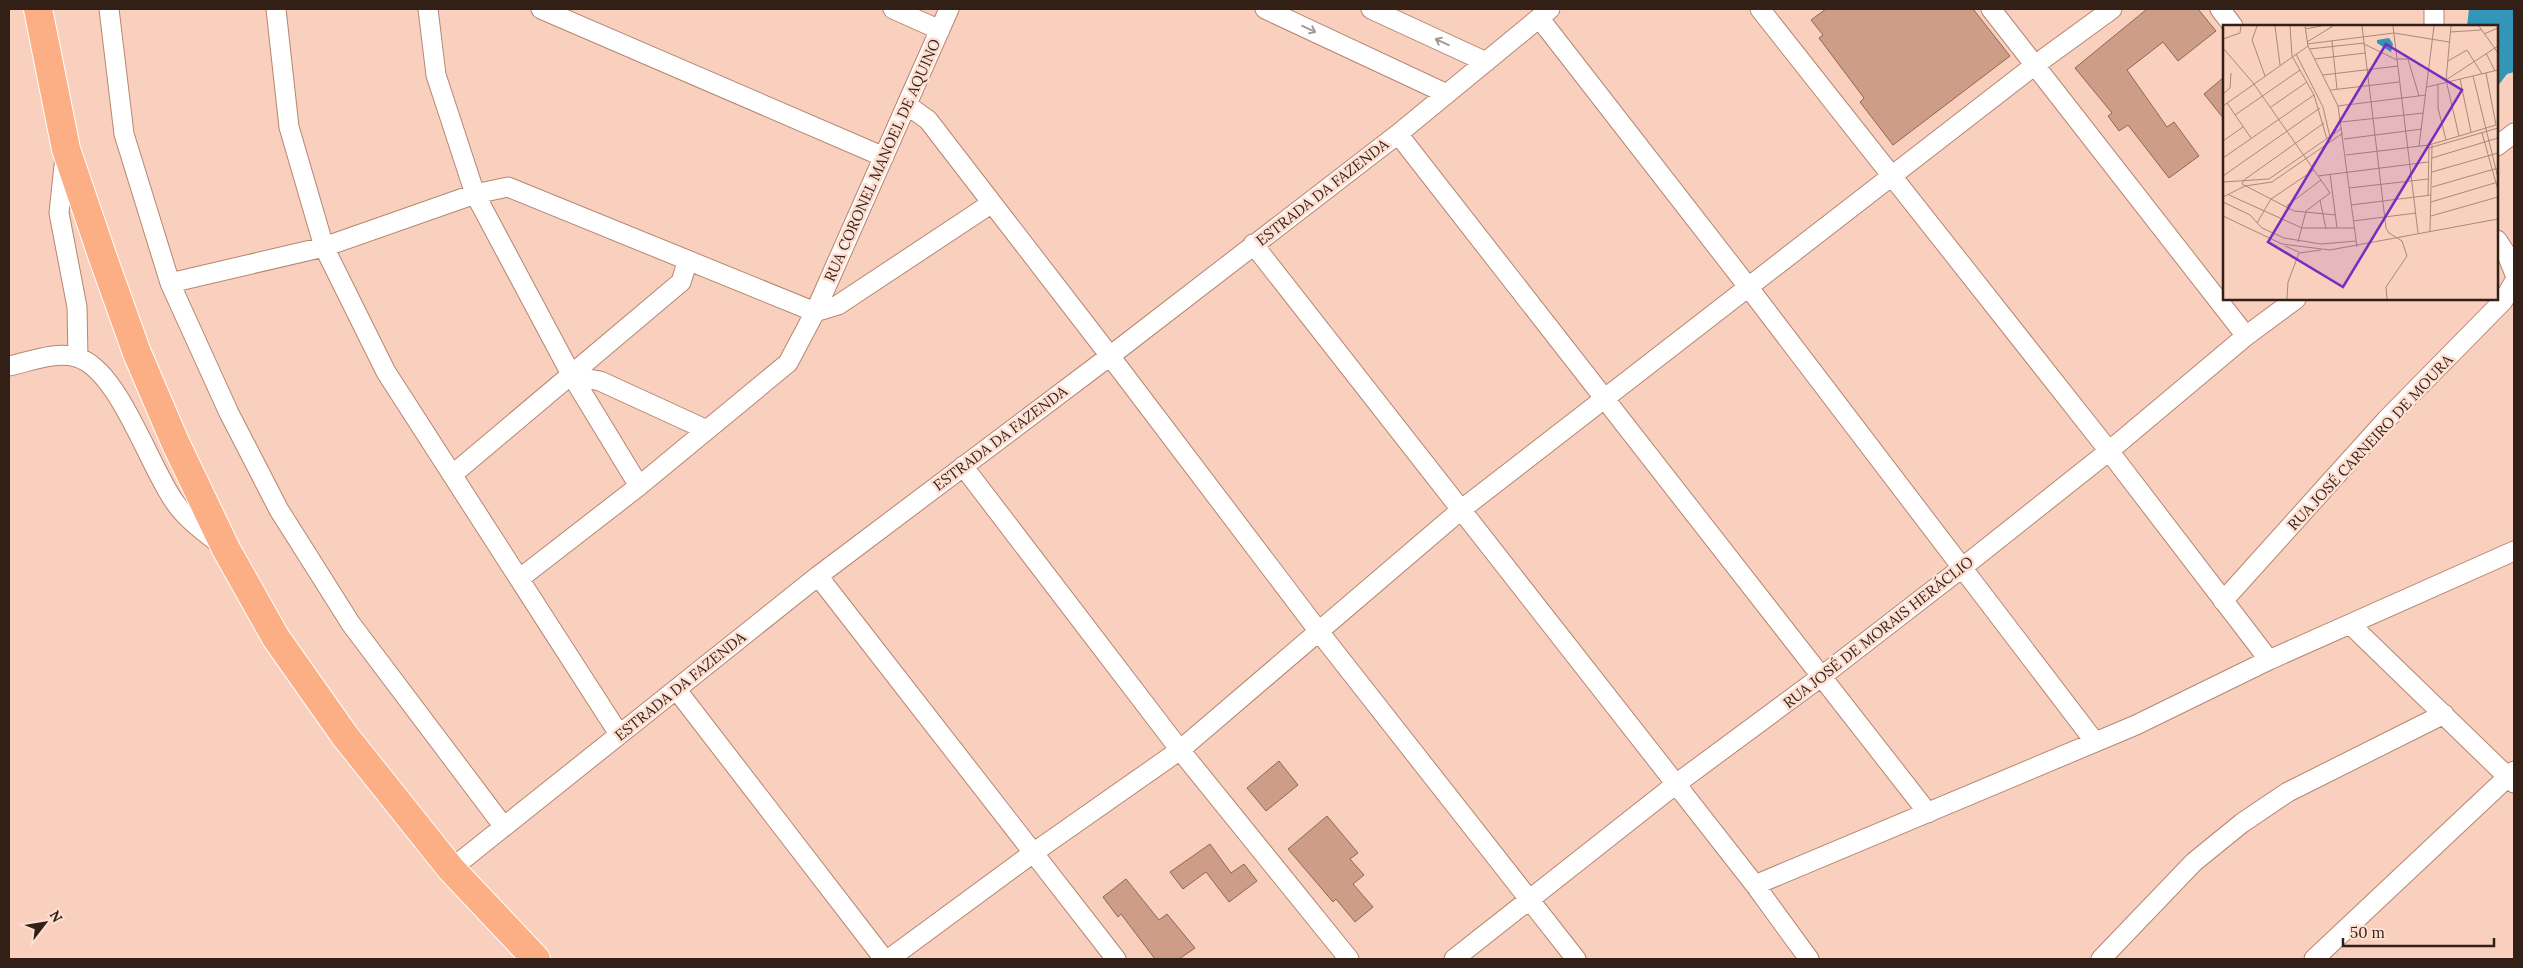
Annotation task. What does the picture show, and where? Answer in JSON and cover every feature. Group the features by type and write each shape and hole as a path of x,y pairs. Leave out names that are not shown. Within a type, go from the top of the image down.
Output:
{"main road":[{"path":"38,9 66,149 137,353 226,549 276,638 317,697 451,868 536,959"}],"street":[{"path":"109,9 124,134 170,282 229,413 279,510 351,624 504,827"},
{"path":"276,9 289,127 324,247 386,372 619,734"},
{"path":"428,9 436,75 475,194 572,376 639,486"},
{"path":"541,9 884,157"},
{"path":"893,9 940,30"},
{"name":"RUA CORONEL MANOEL DE AQUINO","path":"519,579 639,486 788,363 815,312 949,9"},
{"path":"1265,9 1447,94"},
{"path":"1371,9 1486,62"},
{"path":"1760,9 2109,451 2269,660"},
{"path":"1991,9 2246,336"},
{"path":"889,959 1033,853 1180,750 1320,633 1462,509 2035,65 2112,9"},
{"path":"2220,9 2232,25"},
{"path":"2434,9 2434,25"},
{"path":"1545,14 1749,288 1963,567 2094,742"},
{"name":"ESTRADA DA FAZENDA","path":"451,868 818,576 1110,356 1398,134 1545,14"},
{"path":"907,104 928,120 1320,633 1576,959"},
{"path":"2498,145 2514,133"},
{"path":"1398,134 1928,812"},
{"path":"66,149 59,213 77,306 78,357"},
{"path":"170,282 324,247 475,194 508,187 815,312 838,305 992,203"},
{"path":"2498,242 2508,257 2514,272"},
{"path":"1254,244 1756,885 1809,959"},
{"path":"452,475 572,376 681,282 688,260"},
{"name":"RUA JOSÉ CARNEIRO DE MOURA","path":"2224,600 2386,420 2496,309 2514,282"},
{"name":"RUA JOSÉ DE MORAIS HERÁCLIO","path":"1454,959 1676,784 1822,676 1963,567 2109,451 2246,336 2295,300"},
{"path":"9,366 48,357 78,357 95,367 108,380 118,396 153,467 175,503 195,525 226,549"},
{"path":"572,376 600,381 707,430"},
{"path":"963,466 1180,750 1349,959"},
{"path":"1756,885 2174,708 2269,660 2514,551"},
{"path":"818,576 1116,959"},
{"path":"2314,959 2512,777 2351,625"},
{"path":"676,689 884,959"},
{"path":"2101,959 2194,862 2248,818 2288,792 2444,714"}],"water":[{"path":"2469,9 2514,9 2514,72 2507,74 2498,86 2498,25 2467,25"}],"building":[{"path":"1826,9 1973,9 2010,56 1893,145 1860,102 1864,98 1819,38 1823,35 1811,20"},
{"path":"2147,9 2198,9 2216,31 2178,61 2163,42 2127,70 2167,127 2174,122 2199,156 2169,178 2128,125 2119,131 2108,116 2112,113 2075,68"},
{"path":"2223,78 2223,118 2204,94"},
{"path":"1279,761 1298,785 1266,811 1247,788"},
{"path":"1327,816 1358,853 1350,859 1364,875 1353,884 1373,907 1355,922 1336,899 1333,902 1288,849"},
{"path":"1210,844 1231,873 1244,864 1257,881 1229,902 1206,872 1183,889 1170,872"},
{"path":"1126,879 1159,920 1167,914 1195,948 1179,959 1155,959 1121,914 1118,917 1103,897"}]}
